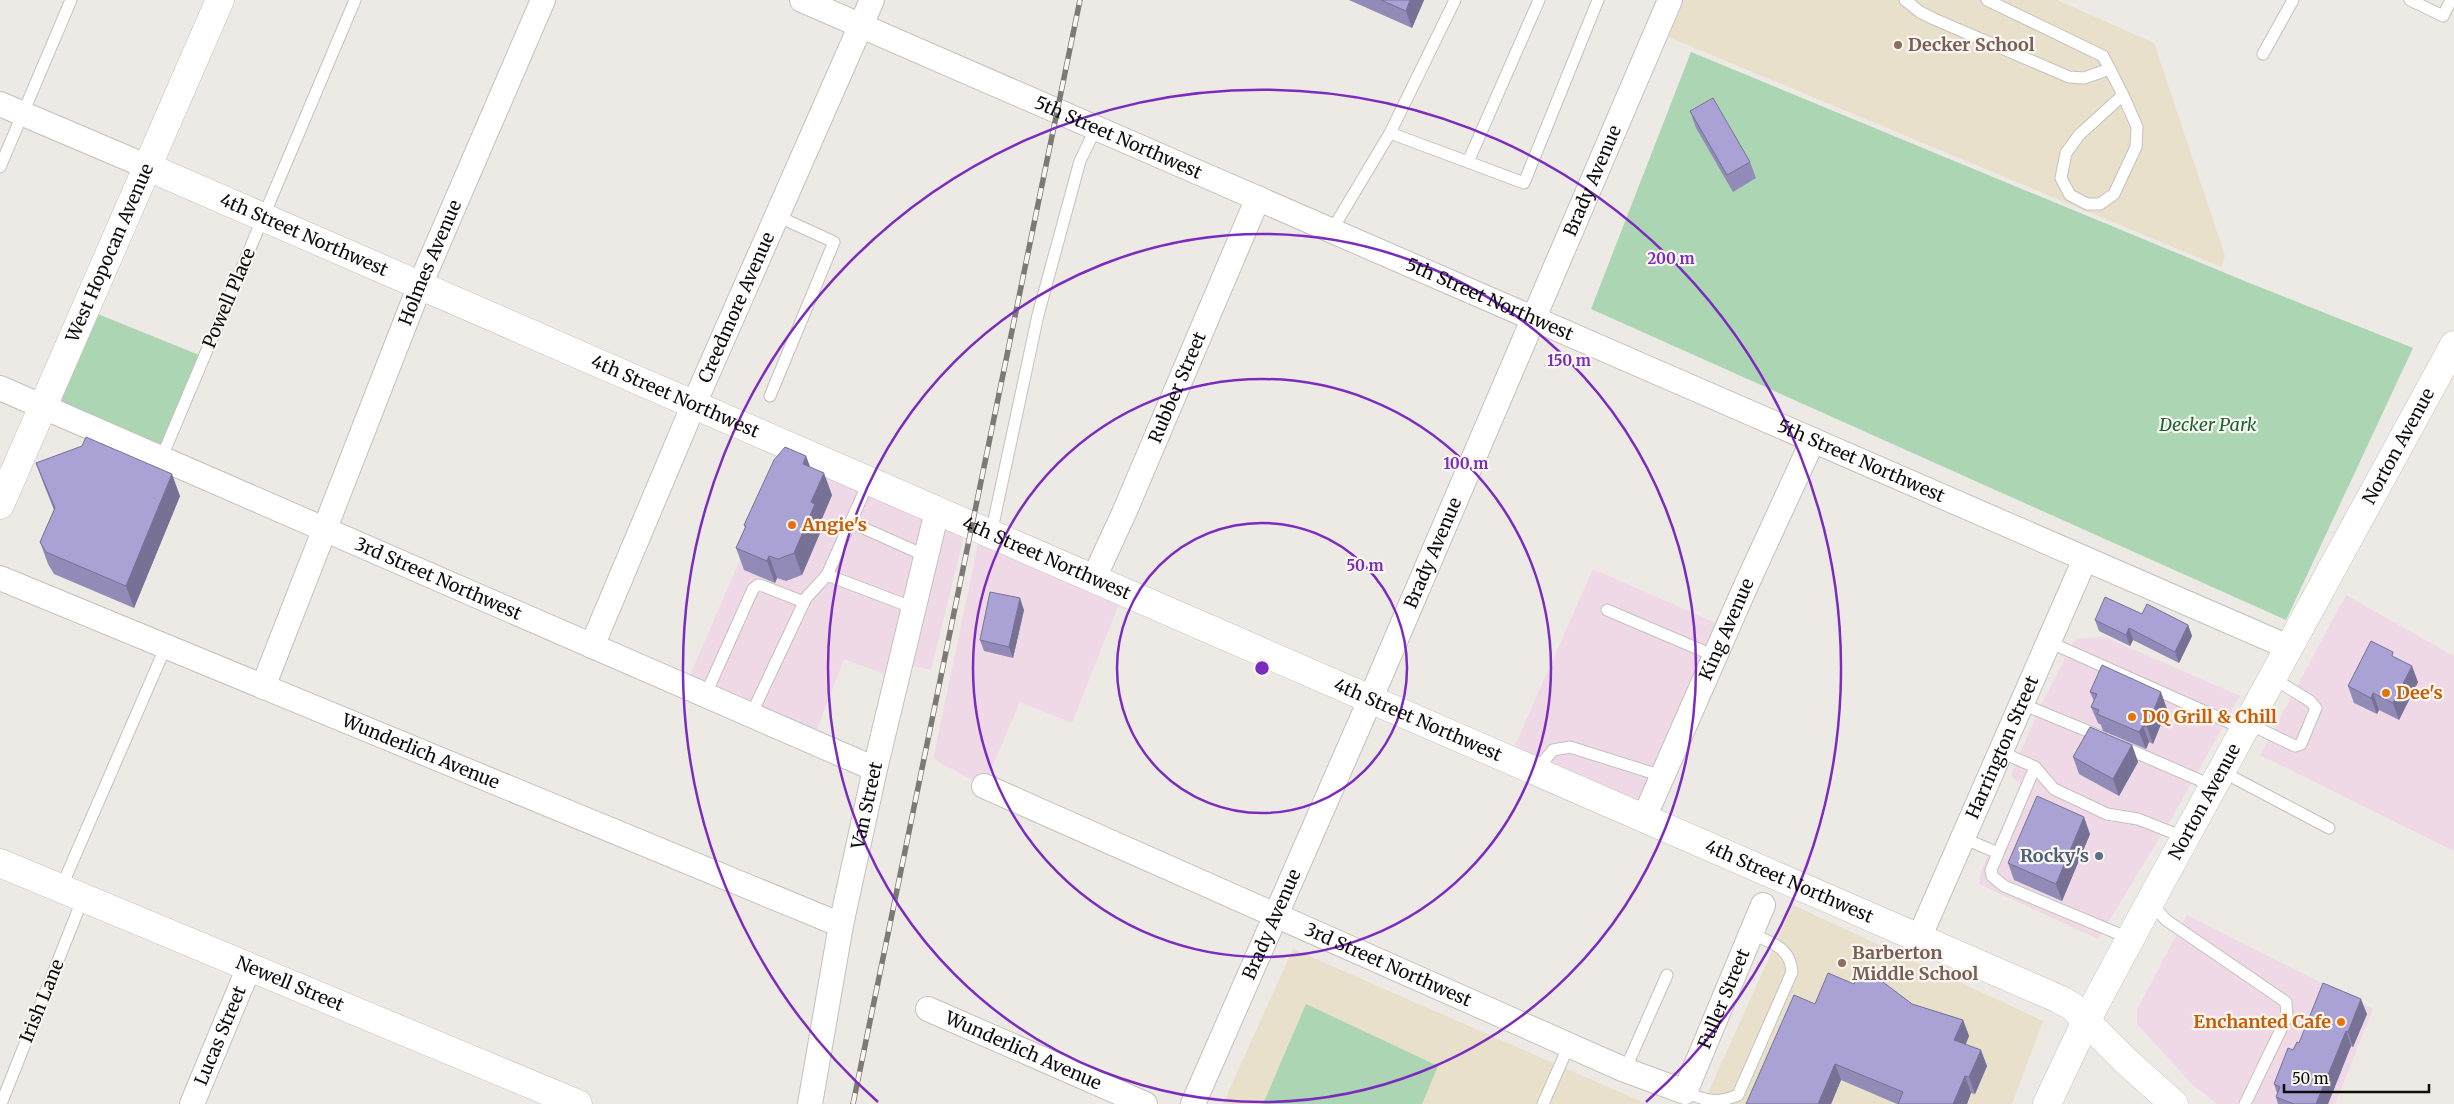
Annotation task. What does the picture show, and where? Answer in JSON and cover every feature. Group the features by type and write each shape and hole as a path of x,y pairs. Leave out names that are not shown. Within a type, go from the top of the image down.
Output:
{"street":[{"name":"West Hopocan Avenue","path":"0,505 220,0"},
{"name":"Holmes Avenue","path":"263,687 420,285 543,0"},
{"name":"5th Street Northwest","path":"802,0 2288,647"},
{"name":"Creedmore Avenue","path":"592,646 694,404 872,0"},
{"name":"Brady Avenue","path":"1193,1104 1371,698 1670,0"},
{"name":"4th Street Northwest","path":"0,104 1371,698 2059,999 2073,1007 2128,1063 2174,1104"},
{"name":"Rubber Street","path":"1094,578 1124,513 1258,198"},
{"name":"Norton Avenue","path":"2047,1104 2086,1021 2271,677 2454,345"},
{"name":"3rd Street Northwest","path":"0,388 875,769"},
{"name":"King Avenue","path":"1644,818 1813,440"},
{"name":"Van Street","path":"810,1104 840,925 875,769 937,511"},
{"name":"Harrington Street","path":"1919,938 2085,559"},
{"name":"Wunderlich Avenue","path":"0,578 840,925"},
{"name":"3rd Street Northwest","path":"984,786 1625,1070 1684,1092"},
{"name":"Newell Street","path":"0,863 578,1104"},
{"name":"Fuller Street","path":"1684,1092 1763,906"},
{"name":"Lucas Street","path":"192,1104 249,967"},
{"name":"Wunderlich Avenue","path":"928,1009 1145,1104"}],"lane":[{"path":"0,167 24,115 71,0"},
{"name":"Powell Place","path":"162,458 355,0"},
{"path":"1332,230 1390,133 1455,0"},
{"path":"1468,162 1539,0"},
{"path":"1390,133 1524,183 1598,0"},
{"path":"1904,0 1920,12 2069,77 2084,78 2110,69"},
{"path":"1987,0 2103,56 2123,95 2137,128 2136,147 2114,194 2100,204 2087,204 2070,195 2061,178 2066,154 2079,135 2123,95"},
{"path":"2264,54 2293,0"},
{"path":"2410,0 2443,16 2451,0"},
{"path":"991,534 1038,315 1080,161 1096,128"},
{"path":"770,396 834,242 777,216"},
{"path":"751,715 804,602 827,575 869,481"},
{"path":"850,522 926,556"},
{"path":"827,575 914,608"},
{"path":"705,696 754,589 758,585 804,602"},
{"path":"1607,610 1715,656"},
{"path":"2049,642 2245,726 2295,746 2301,744 2316,708 2310,701 2271,677"},
{"name":"Irish Lane","path":"1,1104 72,893 166,646"},
{"path":"2022,704 2217,778 2329,828"},
{"path":"1538,772 1543,762 1553,750 1570,747 1662,776"},
{"path":"2001,752 2035,768 2054,789 2108,814 2138,818 2186,838"},
{"path":"2035,768 1991,870 1992,876 2004,886 2131,939"},
{"path":"1963,838 1998,854"},
{"path":"2150,902 2166,920 2286,1002 2287,1017 2244,1104"},
{"path":"1684,1092 1713,1104 1728,1102 1738,1095 1792,972 1791,960 1785,950 1751,933"},
{"path":"1625,1070 1667,975"},
{"path":"1544,1104 1569,1045"}],"shaded area":[{"path":"1684,0 2057,0 2154,43 2225,256 2221,267 1668,37"},
{"path":"789,446 967,524 931,670 901,663 898,679 844,659 812,742 685,687"},
{"path":"981,530 1124,591 1072,723 1020,702 984,786 933,759"},
{"path":"1593,569 1727,628 1644,818 1509,759"},
{"path":"2346,595 2454,656 2454,851 2260,755"},
{"path":"2105,637 2240,696 2174,814 2098,939 1979,884 1981,871 2021,786 2011,775 2042,703 2075,639"},
{"name":"Barberton Middle School","path":"1793,905 2043,1021 2012,1104 1703,1104"},
{"path":"2187,915 2373,1009 2335,1104 2217,1104 2193,1085 2137,1024 2137,1010"},
{"path":"1293,949 1647,1104 1223,1104"}],"green space":[{"name":"Decker Park","path":"1691,52 2247,282 2413,348 2286,620 1591,309"},
{"path":"88,310 204,357 161,459 42,405"},
{"path":"1306,1004 1438,1066 1422,1104 1263,1104"}],"building":[{"path":"1381,0 1410,0 1406,11"},
{"path":"1713,98 1750,162 1727,175 1690,111"},
{"path":"86,437 172,474 126,586 46,552 40,542 55,508 36,463 82,446"},
{"path":"785,447 806,456 803,464 824,473 811,502 815,504 794,553 778,559 769,556 767,561 736,548 746,526 744,525 774,460"},
{"path":"990,592 1020,598 1009,647 980,640"},
{"path":"2105,597 2142,614 2147,604 2188,625 2175,652 2129,628 2126,635 2095,620"},
{"path":"2371,641 2393,652 2392,656 2412,666 2393,703 2373,693 2371,698 2348,686"},
{"name":"DQ Grill & Chill","path":"2102,665 2161,692 2147,727 2143,726 2139,732 2097,714 2099,710 2091,707 2097,694 2090,692"},
{"path":"2090,727 2132,745 2113,779 2073,757"},
{"path":"2037,796 2084,817 2056,884 2008,863"},
{"path":"1862,966 1912,1004 1963,1020 1954,1040 1981,1050 1969,1077 1965,1076 1953,1104 1898,1104 1903,1092 1835,1064 1818,1104 1746,1104 1794,995 1815,1004 1828,973 1854,984"},
{"path":"2323,983 2361,999 2316,1104 2294,1104 2276,1097 2280,1087 2274,1084 2288,1048 2293,1050 2297,1042 2299,1043"}],"railway":[{"path":"853,1104 1080,0"}],"place":[{"name":"Decker School","path":"1898,45"},
{"name":"Angie's","path":"792,525"},
{"name":"Dee's","path":"2386,693"},
{"name":"DQ Grill & Chill","path":"2132,717"},
{"name":"Rocky's","path":"2099,856"},
{"name":"Barberton Middle School","path":"1842,963"},
{"name":"Enchanted Cafe","path":"2341,1022"}]}
